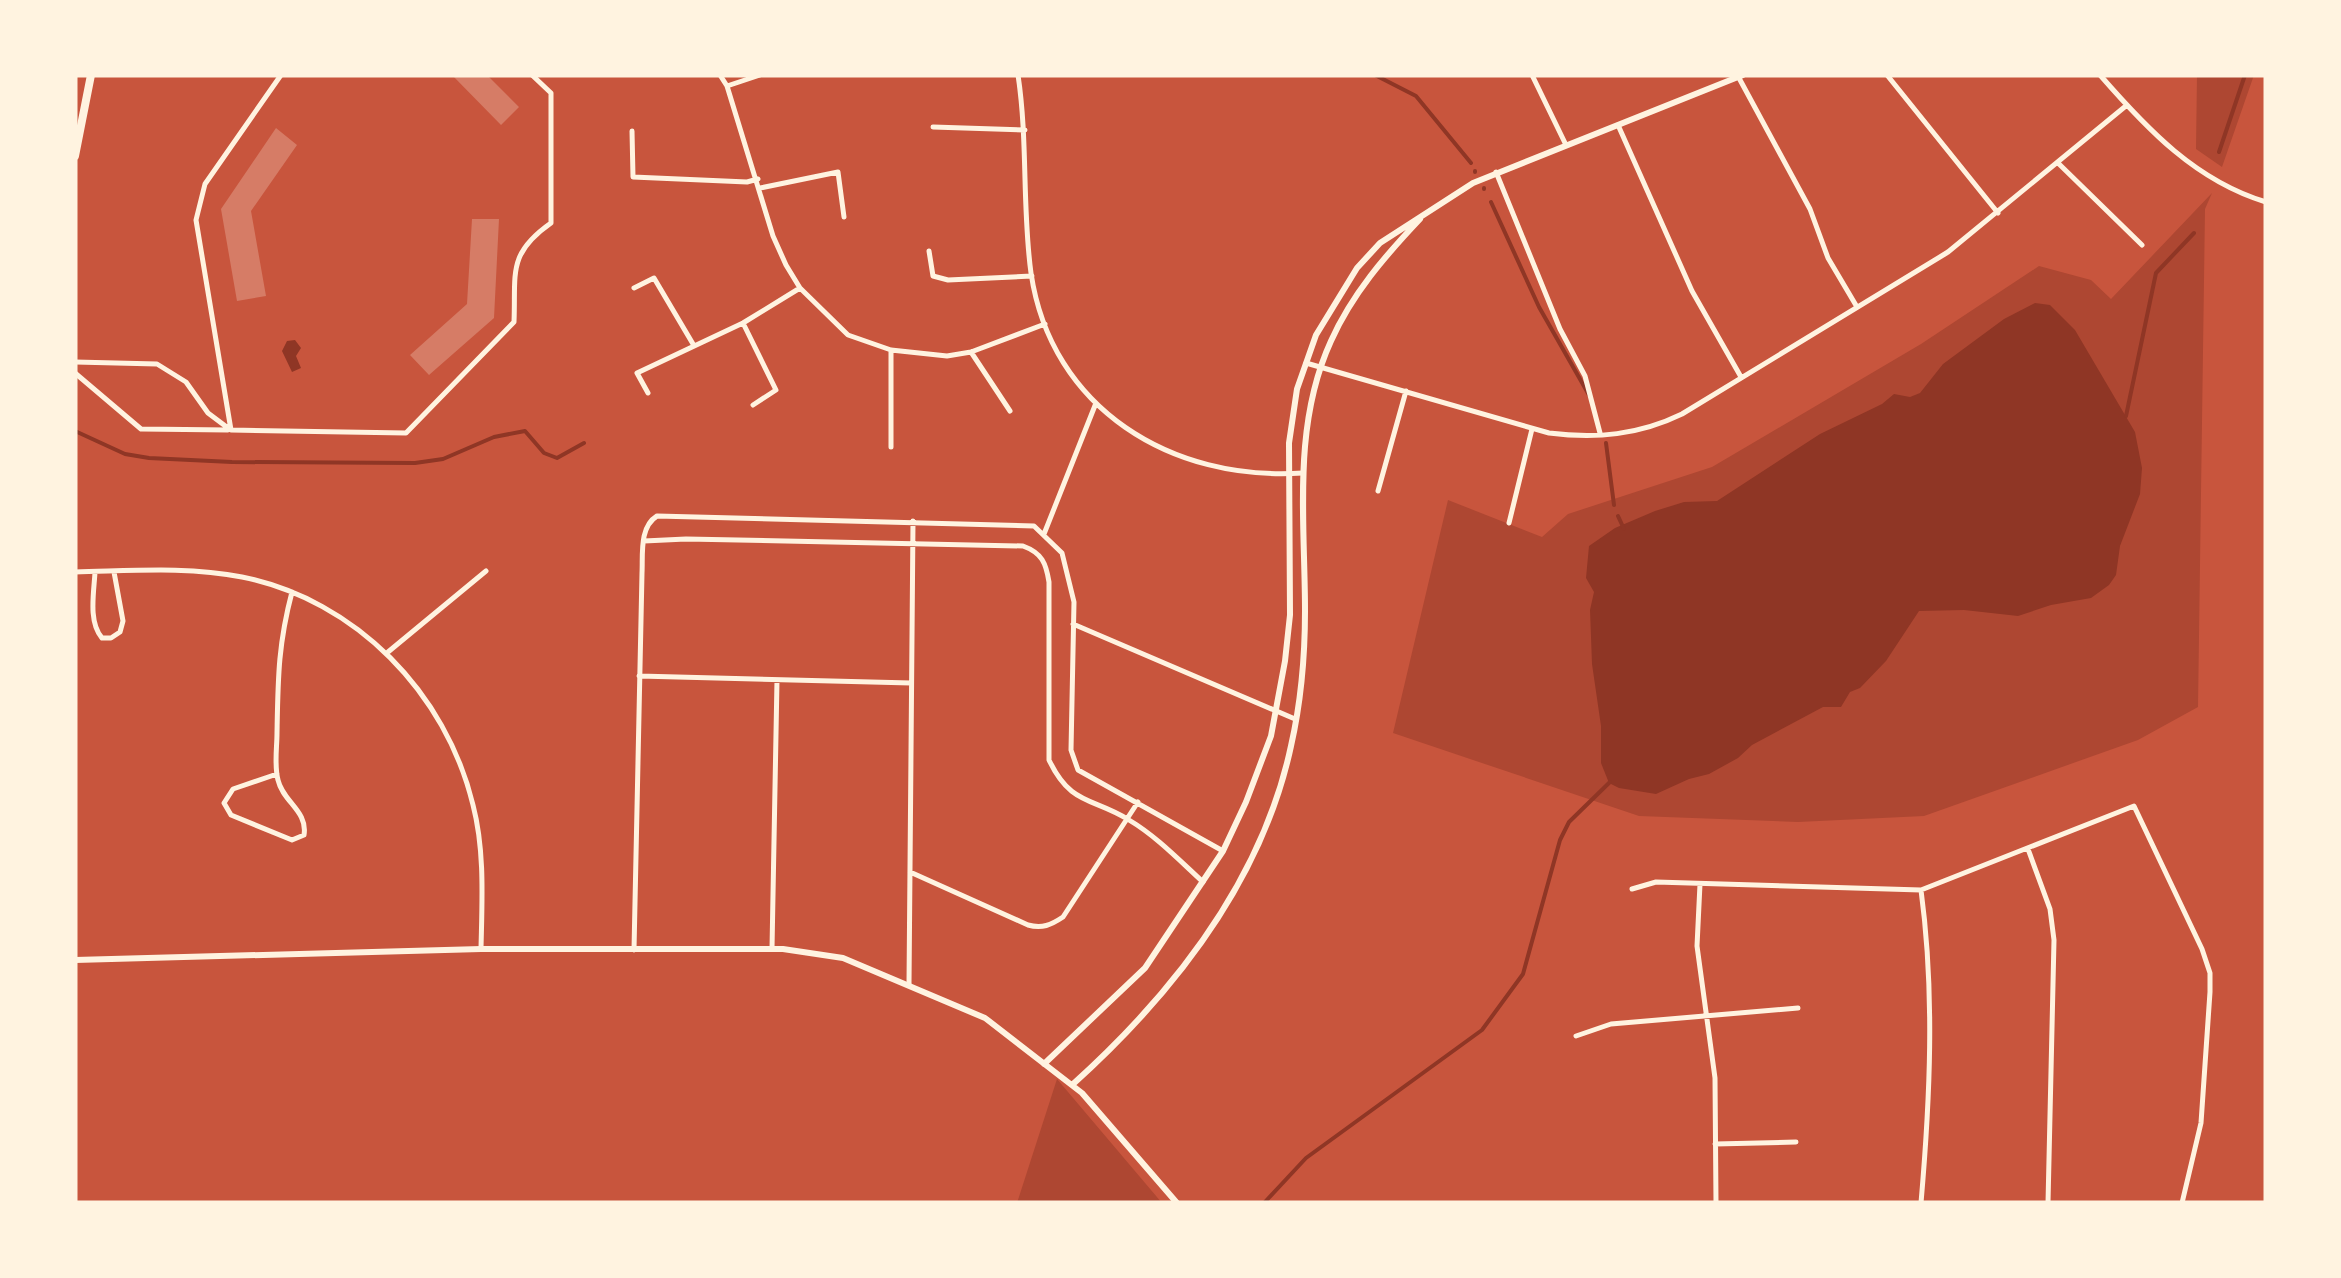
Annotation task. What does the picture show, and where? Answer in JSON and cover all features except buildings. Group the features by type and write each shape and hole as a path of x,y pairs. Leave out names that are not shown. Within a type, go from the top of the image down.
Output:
{"main road":[{"path":"75,156 90,75"}],"street":[{"path":"230,430 196,220 205,184 281,75"},
{"path":"75,373 141,429 406,433 514,322 518,253 532,236 551,224 552,93 532,75"},
{"path":"720,75 728,86 773,236 800,288 848,335 891,350 947,356 971,352 1045,324"},
{"path":"728,86 760,75"},
{"path":"1018,75 1025,130 1032,276 1045,324 1067,369 1096,403 1136,435 1185,459 1226,470 1303,473"},
{"path":"1532,75 1566,145"},
{"path":"1887,75 1998,213"},
{"path":"2100,75 2188,164 2232,190 2266,202"},
{"path":"1044,1064 1145,968 1223,851 1246,802 1277,712 1290,616 1288,474 1296,389 1316,335 1357,268 1380,243 1427,210 1496,172 1741,76 1810,209 1828,258 1856,306"},
{"path":"1306,362 1532,429 1581,437 1618,435 1668,421 1948,252 2127,106"},
{"path":"1618,126 1678,262 1741,376"},
{"path":"933,127 1025,130"},
{"path":"632,130 633,177 758,180"},
{"path":"2058,164 2142,245"},
{"path":"760,188 838,172 844,217"},
{"path":"1496,172 1560,329 1585,376 1600,433"},
{"path":"1072,1086 1172,983 1219,921 1258,845 1279,792 1296,719 1304,661 1303,473 1311,396 1331,339 1367,278 1427,210"},
{"path":"929,251 933,276 948,280 1032,276"},
{"path":"634,288 654,278 693,344"},
{"path":"648,393 637,374 742,323 800,288"},
{"path":"742,323 776,390 752,406"},
{"path":"891,350 891,447"},
{"path":"971,352 1010,412"},
{"path":"75,362 158,364 186,382 208,413 230,430"},
{"path":"1378,492 1406,391"},
{"path":"1044,534 1096,403"},
{"path":"1509,523 1532,429"},
{"path":"634,950 644,542 649,521 656,516 1034,526 1062,553 1074,602 1071,750 1078,770 1223,851"},
{"path":"908,984 912,520"},
{"path":"644,542 686,539 1023,546 1038,551 1050,582 1050,760 1060,784 1128,819 1203,882"},
{"path":"388,652 486,570"},
{"path":"75,572 197,571 244,578 292,592 340,618 388,652 436,714 462,766 480,843 481,948"},
{"path":"95,572 96,630 102,638 120,632 123,621 114,572"},
{"path":"277,774 233,789 224,803 231,815 292,840 304,834 306,824 285,798 277,774 278,646 292,592"},
{"path":"1074,624 1296,719"},
{"path":"638,676 911,682"},
{"path":"772,948 777,680"},
{"path":"910,872 1041,928 1064,917 1138,802"},
{"path":"1632,890 1656,882 1922,890 2134,806 2210,973 2201,1123 2182,1203"},
{"path":"2028,849 2050,909 2054,940 2048,1203"},
{"path":"1700,884 1697,946 1715,1078 1716,1203"},
{"path":"1921,1203 1931,980 1922,890"},
{"path":"75,960 481,948 772,948 843,958 985,1018 1072,1086 1177,1203"},
{"path":"1576,1036 1611,1024 1798,1008"},
{"path":"1715,1144 1796,1142"}],"shaded area":[{"path":"2197,75 2254,75 2222,167 2196,149"},
{"path":"2212,193 2205,209 2198,707 2138,740 1924,816 1798,822 1639,816 1393,733 1448,500 1542,537 1568,514 1712,467 1921,344 2039,266 2091,280 2111,299"},
{"path":"2035,303 2050,305 2075,330 2135,432 2142,468 2140,494 2120,546 2116,575 2109,585 2091,598 2018,616 1964,610 1919,611 1886,661 1860,688 1850,692 1841,707 1823,707 1752,745 1709,774 1656,794 1609,783 1601,763 1601,726 1592,664 1590,610 1594,592 1586,578 1589,546 1615,528 1655,511 1684,502 1717,501 1820,434 1882,404 1894,394 1910,397 1920,393 1943,364 2004,319"},
{"path":"295,340 301,348 296,356 301,368 292,372 282,351 287,341"},
{"path":"1057,1079 1162,1203 1017,1203"}],"waterway":[{"path":"1375,75 1416,96 1471,163"},
{"path":"2219,152 2245,75"},
{"path":"1491,202 1539,307 1589,395"},
{"path":"2126,416 2156,273 2194,233"},
{"path":"75,431 125,454 232,462 415,463 443,459 494,437 525,431 544,453 557,458 584,443"},
{"path":"1606,443 1614,505"},
{"path":"1618,516 1624,529"},
{"path":"1264,1203 1306,1158 1482,1030 1523,974 1560,840 1569,822 1610,782"}]}
